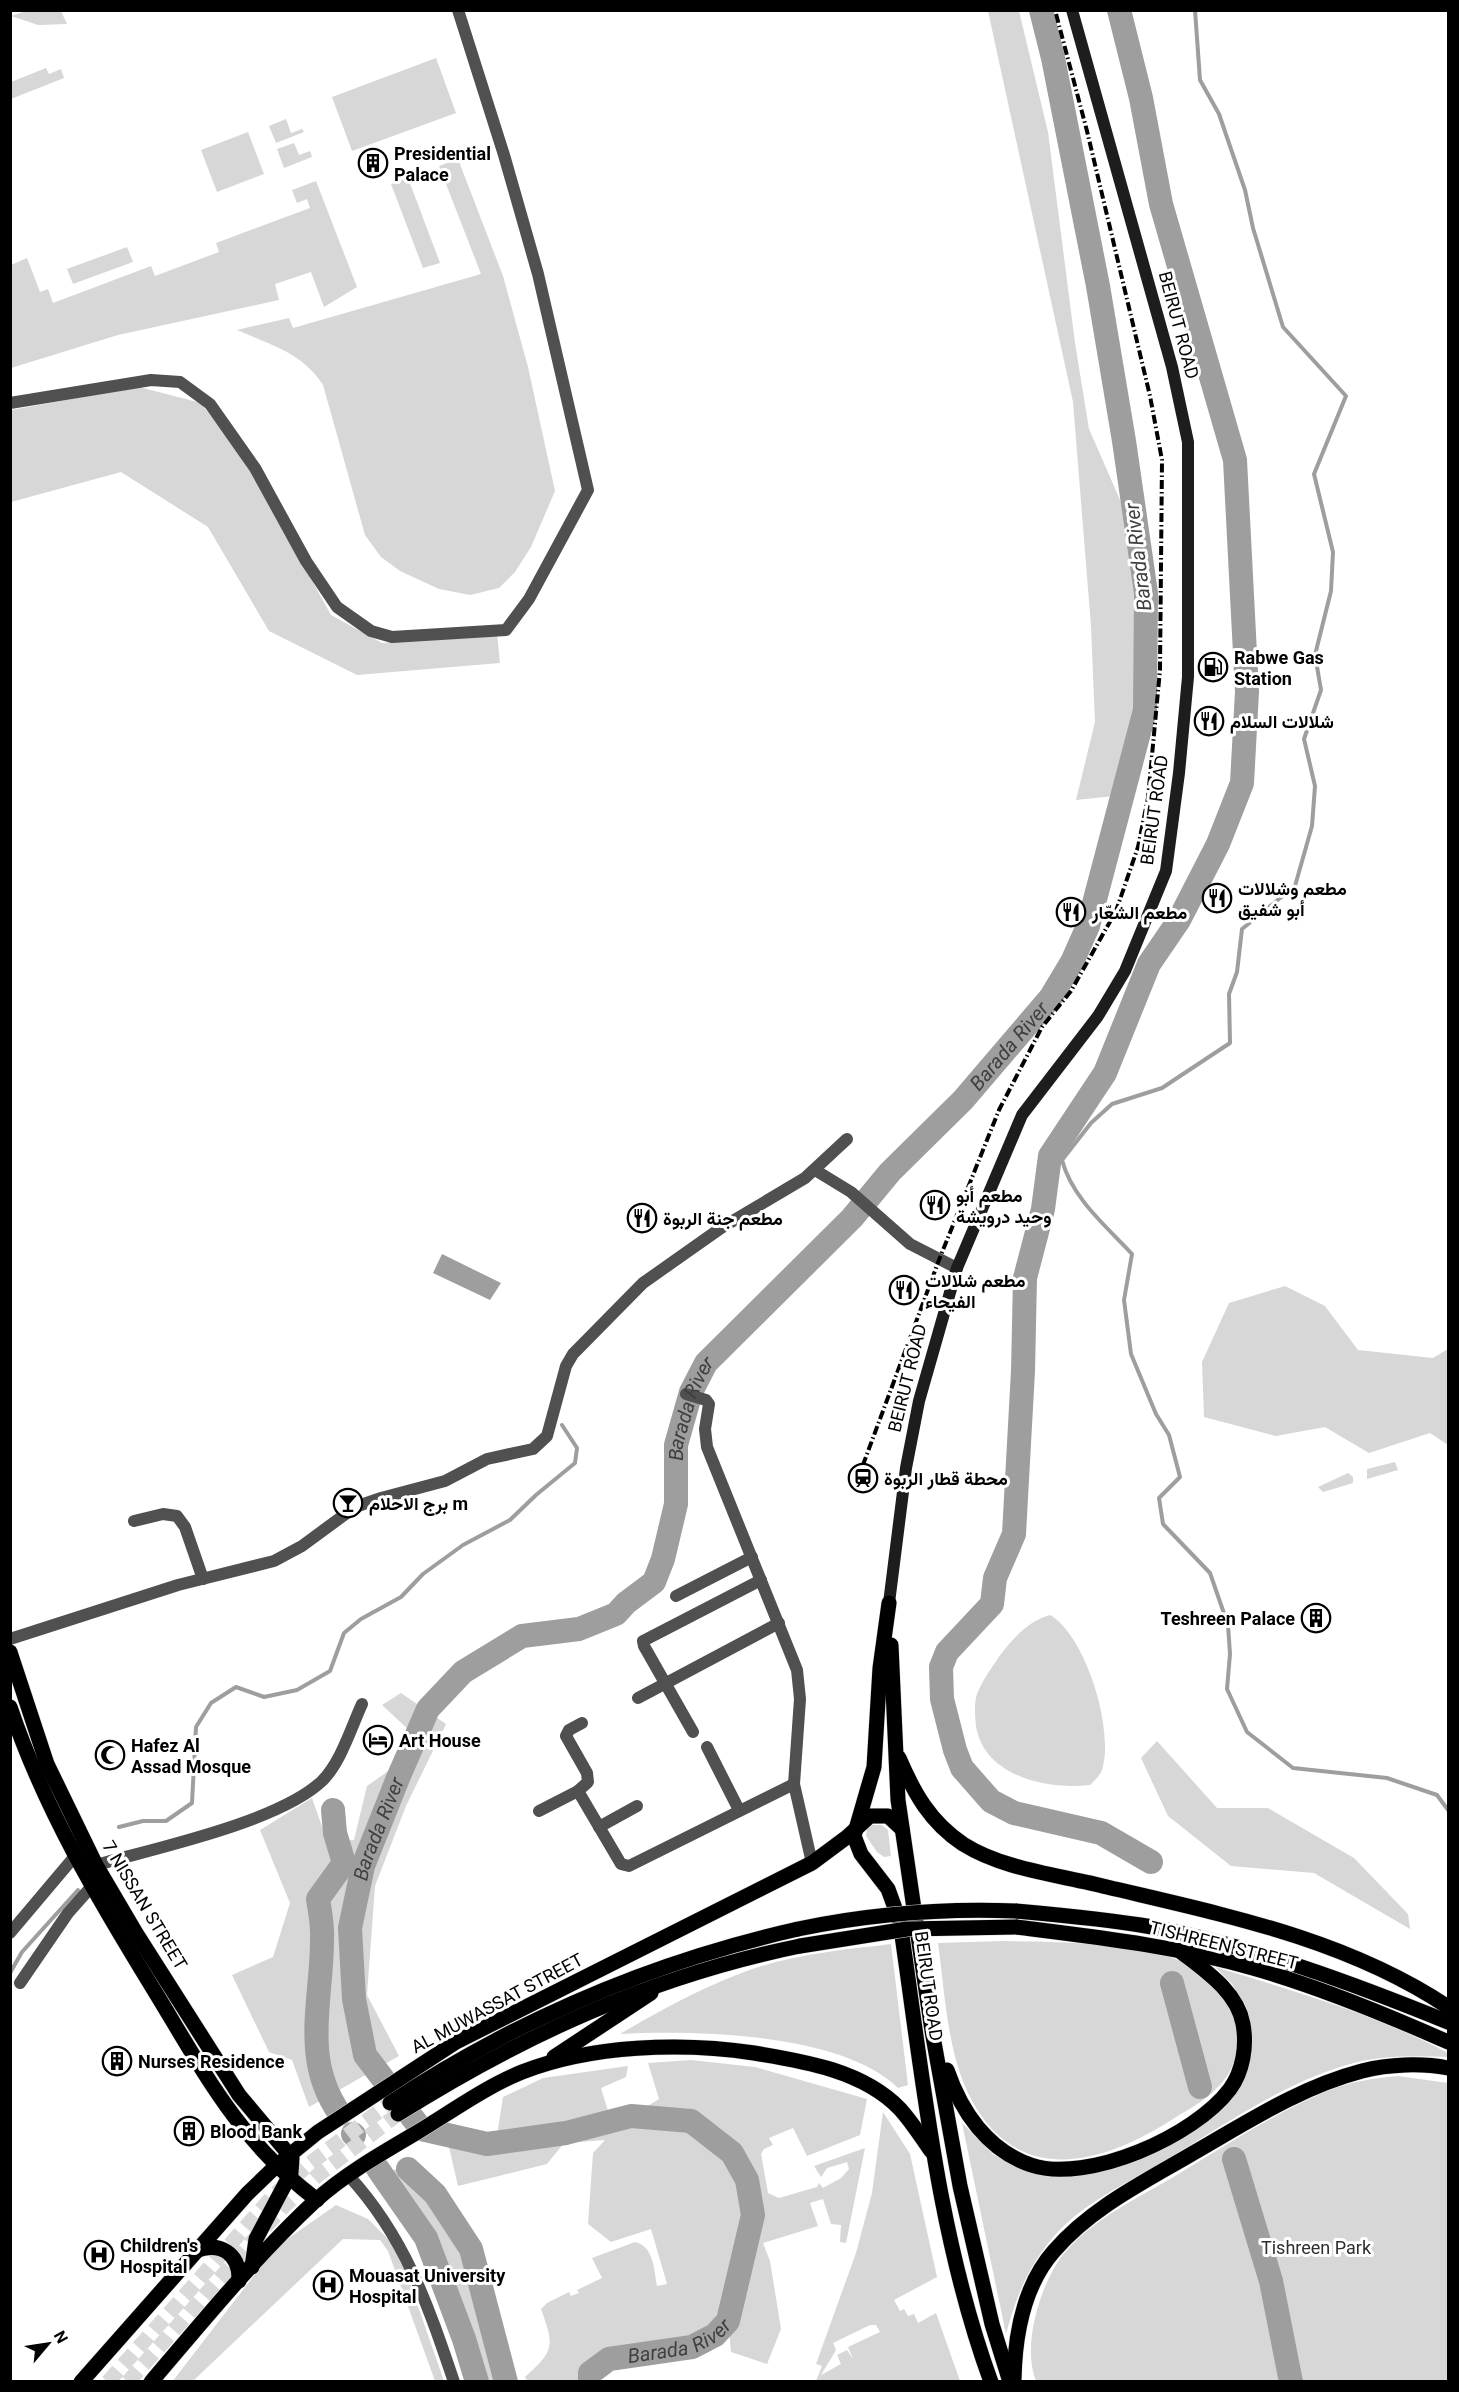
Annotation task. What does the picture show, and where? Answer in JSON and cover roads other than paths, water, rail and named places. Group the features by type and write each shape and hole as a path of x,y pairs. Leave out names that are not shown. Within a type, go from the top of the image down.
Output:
{"main road":[{"name":"BEIRUT ROAD","path":"889,1604 895,1747 902,1829 932,2031 962,2198 992,2324 1012,2382"},
{"name":"BEIRUT ROAD","path":"889,1604 880,1668 874,1767 856,1829 856,1845 888,1889 900,1922 931,2151 956,2261 991,2382"},
{"name":"7 NISSAN STREET","path":"10,1652 16,1692 47,1764 96,1864 136,1933 239,2095 263,2126 290,2154"},
{"name":"7 NISSAN STREET","path":"10,1707 35,1772 75,1856 224,2104 242,2129 276,2166 317,2200"},
{"path":"895,1747 913,1790 927,1812 946,1832 966,1845 1017,1865 1283,1930 1348,1955 1449,2007"},
{"name":"AL MUWASSAT STREET","path":"800,1946 725,1963 588,2011 526,2039 394,2109 477,2048 812,1863 870,1816 879,1814 888,1816 902,1829"},
{"name":"AL MUWASSAT STREET","path":"81,2382 195,2251 276,2166 391,2083 456,2042 573,1993 720,1948 798,1929 890,1914 953,1910 1016,1911"},
{"name":"TISHREEN STREET","path":"1016,1911 1151,1927 1217,1942 1305,1966 1449,2022"},
{"name":"TISHREEN STREET","path":"800,1946 907,1929 1016,1927 1180,1951 1252,1968 1321,1990 1449,2042"},
{"path":"932,2031 954,2091 967,2116 984,2135 1004,2151 1031,2165 1050,2168 1088,2168 1123,2159 1152,2146 1200,2117 1231,2089 1245,2051 1243,2023 1234,2000 1216,1980 1180,1951"},
{"path":"544,2064 668,1982"},
{"path":"151,2382 239,2281 317,2200 349,2176 499,2082 544,2064 605,2051 705,2047 797,2062 854,2078 879,2091 900,2109 931,2151"},
{"path":"1012,2382 1015,2337 1028,2293 1053,2252 1085,2220 1124,2193 1267,2110 1316,2086 1365,2070 1399,2066 1449,2068"},
{"path":"252,2267 256,2239 293,2163 290,2154"},
{"path":"195,2251 211,2246 228,2252 238,2266 239,2281"}],"street":[{"path":"10,403 151,380 180,382 210,404 255,468 306,561 337,607 371,631 392,637 506,630 530,599 588,490 538,274 504,155 458,10"},
{"name":"BEIRUT ROAD","path":"889,1604 906,1468 919,1401 957,1268 1022,1115 1098,1016 1125,971 1166,872 1179,773 1188,676 1188,442 1172,367 1072,10"},
{"path":"10,1639 203,1579 274,1561 302,1546 355,1507 445,1481 487,1459 533,1449 547,1436 566,1366 573,1354 628,1295 721,1228 815,1170 847,1139"},
{"path":"815,1170 851,1192 910,1244 957,1268"},
{"path":"686,1394 706,1400 709,1404 705,1429 707,1448 779,1623 800,1682 794,1784 812,1863"},
{"path":"134,1521 163,1514 177,1516 186,1527 203,1579"},
{"path":"676,1596 752,1557"},
{"path":"693,1731 643,1641 761,1580"},
{"path":"638,1698 779,1623"},
{"path":"96,1864 252,1819 313,1788 331,1770 362,1704"},
{"path":"539,1811 586,1785 588,1778 566,1737 569,1730 582,1723"},
{"path":"707,1747 739,1810"},
{"path":"578,1791 621,1864 629,1866 794,1784"},
{"path":"599,1827 637,1806"},
{"path":"10,1933 75,1856"},
{"path":"20,1983 64,1918 92,1886"},
{"path":"349,2176 376,2207 399,2242 428,2306 454,2382"}],"waterway":[{"name":"Barada River","path":"590,2382 590,2373 609,2359 692,2347 715,2335 728,2321 753,2215 747,2180 732,2153 691,2121 631,2116 566,2133 487,2144 421,2129 365,2055 354,1999 350,1928 363,1866 428,1709 463,1672 522,1636 579,1629 616,1614 626,1603 654,1582 663,1559 676,1504 676,1445 691,1392 706,1363 852,1218 890,1172 963,1100 1051,997 1072,962 1088,926 1145,710 1146,593 1098,286 1053,58 1041,10"},
{"path":"1119,10 1141,98 1161,204 1235,460 1247,692 1242,783 1218,844 1179,920 1149,964 1105,1073 1050,1156 1043,1209 1025,1278 1023,1371 1014,1534 995,1578 992,1604 947,1652 941,1667 942,1699 955,1750 962,1768 991,1801 1014,1813 1101,1833 1151,1862"},
{"path":"1195,10 1200,80 1219,114 1245,190 1253,228 1283,327 1346,396 1314,474 1333,552 1331,591 1315,655 1321,690 1304,739 1315,786 1312,826 1295,886 1242,929 1237,972 1229,994 1230,1043 1162,1088 1112,1104 1091,1123 1062,1160 1067,1174 1082,1199 1132,1254 1124,1300 1131,1354 1156,1414 1169,1435 1180,1477 1159,1498 1163,1524 1210,1573 1228,1625 1230,1654 1227,1689 1247,1732 1293,1768 1387,1778 1437,1795 1448,1810"},
{"path":"119,1827 143,1821 166,1821 192,1803 196,1727 211,1703 236,1687 264,1697 297,1690 330,1671 344,1633 361,1619 401,1597 423,1574 463,1545 510,1520 575,1463 577,1448 562,1425"},
{"path":"333,1810 335,1833 344,1863 318,1899 322,1935 316,2029 321,2072 328,2093 340,2114"},
{"path":"10,1973 22,1952 78,1890"},
{"path":"1172,1983 1200,2087"},
{"path":"1234,2159 1271,2281 1291,2382"},
{"path":"378,2169 426,2238 464,2339 477,2382"},
{"path":"408,2169 435,2194 471,2249 506,2382"}],"tunnel":[{"path":"108,2382 273,2196 309,2164 390,2103"},
{"path":"128,2382 283,2207 318,2175 398,2114"}],"railway":[{"path":"857,1481 939,1260 999,1110 1042,1027 1071,991 1116,911 1138,847 1148,798 1160,670 1162,460 1150,396 1087,131 1055,10"}],"place":[{"name":"Presidential Palace","path":"373,163"},
{"name":"Rabwe Gas Station","path":"1213,667"},
{"name":"شلالات السلام","path":"1209,721"},
{"name":"مطعم وشلالات أبو شفيق","path":"1217,898"},
{"name":"مطعم الشعّار","path":"1071,912"},
{"name":"مطعم أبو وحيد درويشة","path":"935,1205"},
{"name":"مطعم جنة الربوة","path":"642,1218"},
{"name":"مطعم شلالات الفيحاء","path":"904,1290"},
{"name":"محطة قطار الربوة","path":"863,1478"},
{"name":"برج الاحلام m","path":"348,1503"},
{"name":"Teshreen Palace","path":"1316,1618"},
{"name":"Art House","path":"378,1740"},
{"name":"Hafez Al Assad Mosque","path":"110,1755"},
{"name":"Nurses Residence","path":"117,2061"},
{"name":"Blood Bank","path":"189,2131"},
{"name":"Children's Hospital","path":"99,2255"},
{"name":"Mouasat University Hospital","path":"328,2285"}],"park label":[{"name":"Tishreen Park","path":"1316,2247"}]}
